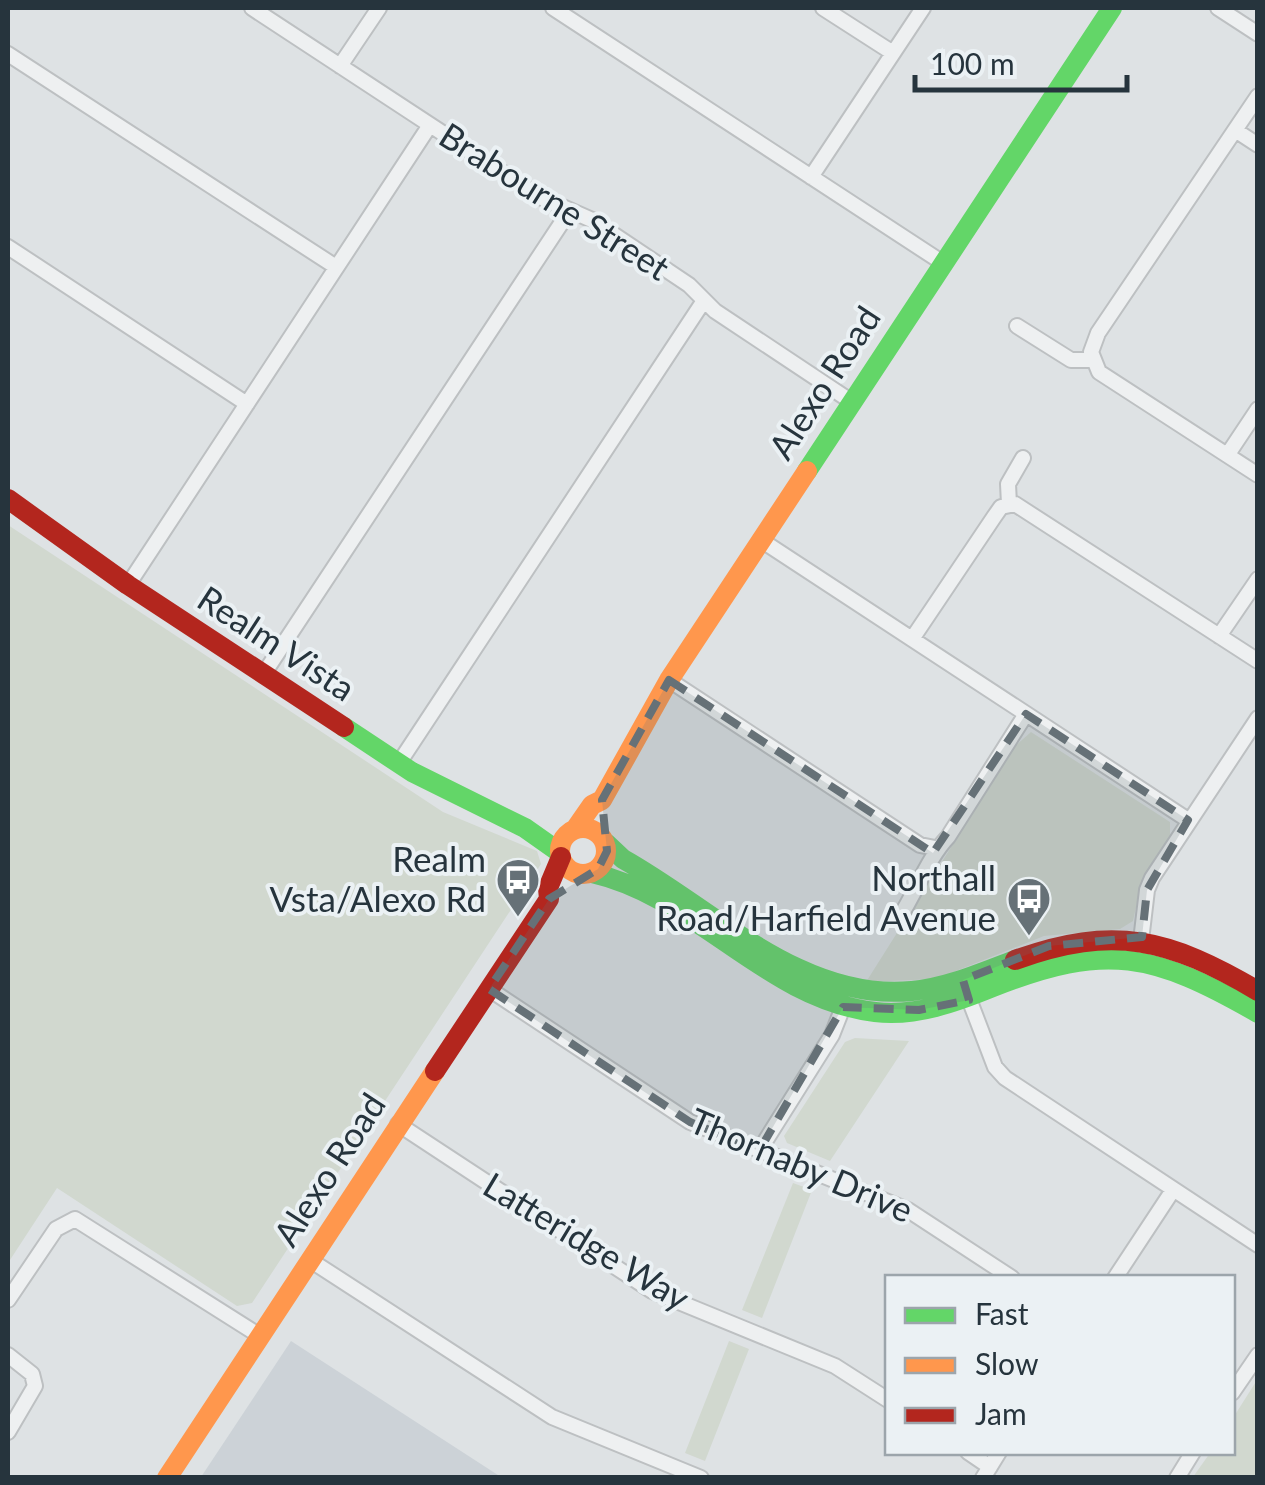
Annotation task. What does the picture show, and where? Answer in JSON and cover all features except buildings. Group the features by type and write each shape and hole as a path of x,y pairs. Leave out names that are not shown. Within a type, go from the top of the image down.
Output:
{"street":[{"name":"Brabourne Street","path":"252,8 540,197 570,210 689,285 703,302 852,402"},
{"path":"340,66 378,8"},
{"path":"553,8 942,263"},
{"path":"823,8 893,53"},
{"path":"812,177 922,8"},
{"name":"Alexo Road","path":"573,830 602,800 670,680 1112,8"},
{"path":"1218,8 1258,34"},
{"path":"8,54 336,267"},
{"path":"1258,96 1098,333 1092,360 1099,372 1258,475"},
{"path":"128,586 430,125"},
{"path":"1235,130 1258,145"},
{"path":"262,675 570,210"},
{"path":"8,247 247,404"},
{"path":"399,763 703,302"},
{"path":"1017,326 1071,360 1092,360"},
{"path":"1228,454 1258,409"},
{"path":"912,639 994,517 1008,504 1008,484 1023,458"},
{"name":"Realm Vista","path":"8,499 128,586 459,800 520,824 573,830"},
{"path":"1008,504 1024,508 1258,661"},
{"path":"761,540 1188,820"},
{"path":"1220,636 1258,579"},
{"path":"670,680 920,845 934,848"},
{"path":"901,915 930,870 934,848 948,837 1026,714"},
{"path":"1140,948 1147,890 1188,820 1258,718"},
{"name":"Alexo Road","path":"602,800 603,839"},
{"name":"Realm Vista","path":"520,824 560,854"},
{"path":"966,990 878,992 832,983 777,955 623,859 603,839 573,830 560,854 568,869 612,874 643,887 780,978 842,1007 877,1012 919,1010 966,990 1077,940 1191,952 1258,990"},
{"path":"588,874 603,864 603,839"},
{"name":"Alexo Road","path":"549,899 548,888 560,854"},
{"name":"Alexo Road","path":"168,1478 549,899 588,874"},
{"path":"1140,948 1258,1013"},
{"name":"Thornaby Drive","path":"489,989 690,1122 908,1210 1007,1275"},
{"path":"966,990 996,1067 1005,1078 1258,1245"},
{"path":"758,1151 832,1035 842,1007"},
{"name":"Latteridge Way","path":"398,1124 652,1291 835,1366 885,1398"},
{"path":"1117,1275 1173,1190"},
{"path":"8,1300 56,1228 75,1219 260,1336"},
{"path":"310,1260 541,1411 701,1478"},
{"path":"8,1355 32,1374 35,1386 8,1432"},
{"path":"1235,1389 1258,1355"},
{"path":"1177,1478 1192,1455"}],"highlighted area":[{"path":"669,680 933,853 1026,714 1188,820 1147,890 1142,937 1049,946 963,980 969,1000 919,1010 843,1007 759,1151 690,1122 489,989 549,899 598,869 607,851 602,800"}],"shaded area":[{"path":"8,525 443,812 537,851 541,864 252,1303 237,1306 57,1188 8,1263"},
{"path":"1031,732 1170,822 1170,837 1141,885 1133,921 1120,929 1044,936 936,979 866,982 1015,746"},
{"path":"855,1038 909,1041 830,1161 787,1143 784,1136 845,1042"},
{"path":"793,1183 812,1190 762,1318 742,1310"},
{"path":"291,1341 501,1477 201,1477"},
{"path":"729,1341 749,1349 705,1461 685,1453"},
{"path":"1257,1380 1257,1477 1193,1477 1209,1455 1235,1455 1235,1415"}],"traffic: fast":[{"path":"807,471 1112,8"},
{"path":"344,727 412,772 525,828 559,852"},
{"path":"606,843 623,859 760,948 833,982 871,991 912,991 951,983 1015,960"},
{"path":"592,873 630,885 666,903 800,988 836,1003 875,1012 935,1007 1033,973 1099,960 1158,967 1188,977 1258,1013"}],"traffic: slow":[{"path":"576,828 592,805 602,800 669,680 807,471"},
{"path":"583,828 600,834 606,851 600,868 583,874 566,868 560,851 566,834 583,828"},
{"path":"167,1478 435,1071"}],"traffic: jam":[{"path":"8,499 128,585 344,727"},
{"path":"435,1071 549,899 548,888 561,857"},
{"path":"1015,960 1083,942 1141,943 1197,959 1258,991"}],"place":[{"name":"Realm Vsta/Alexo Rd","path":"518,918"},
{"name":"Northall Road/Harfield Avenue","path":"1029,937"}]}
